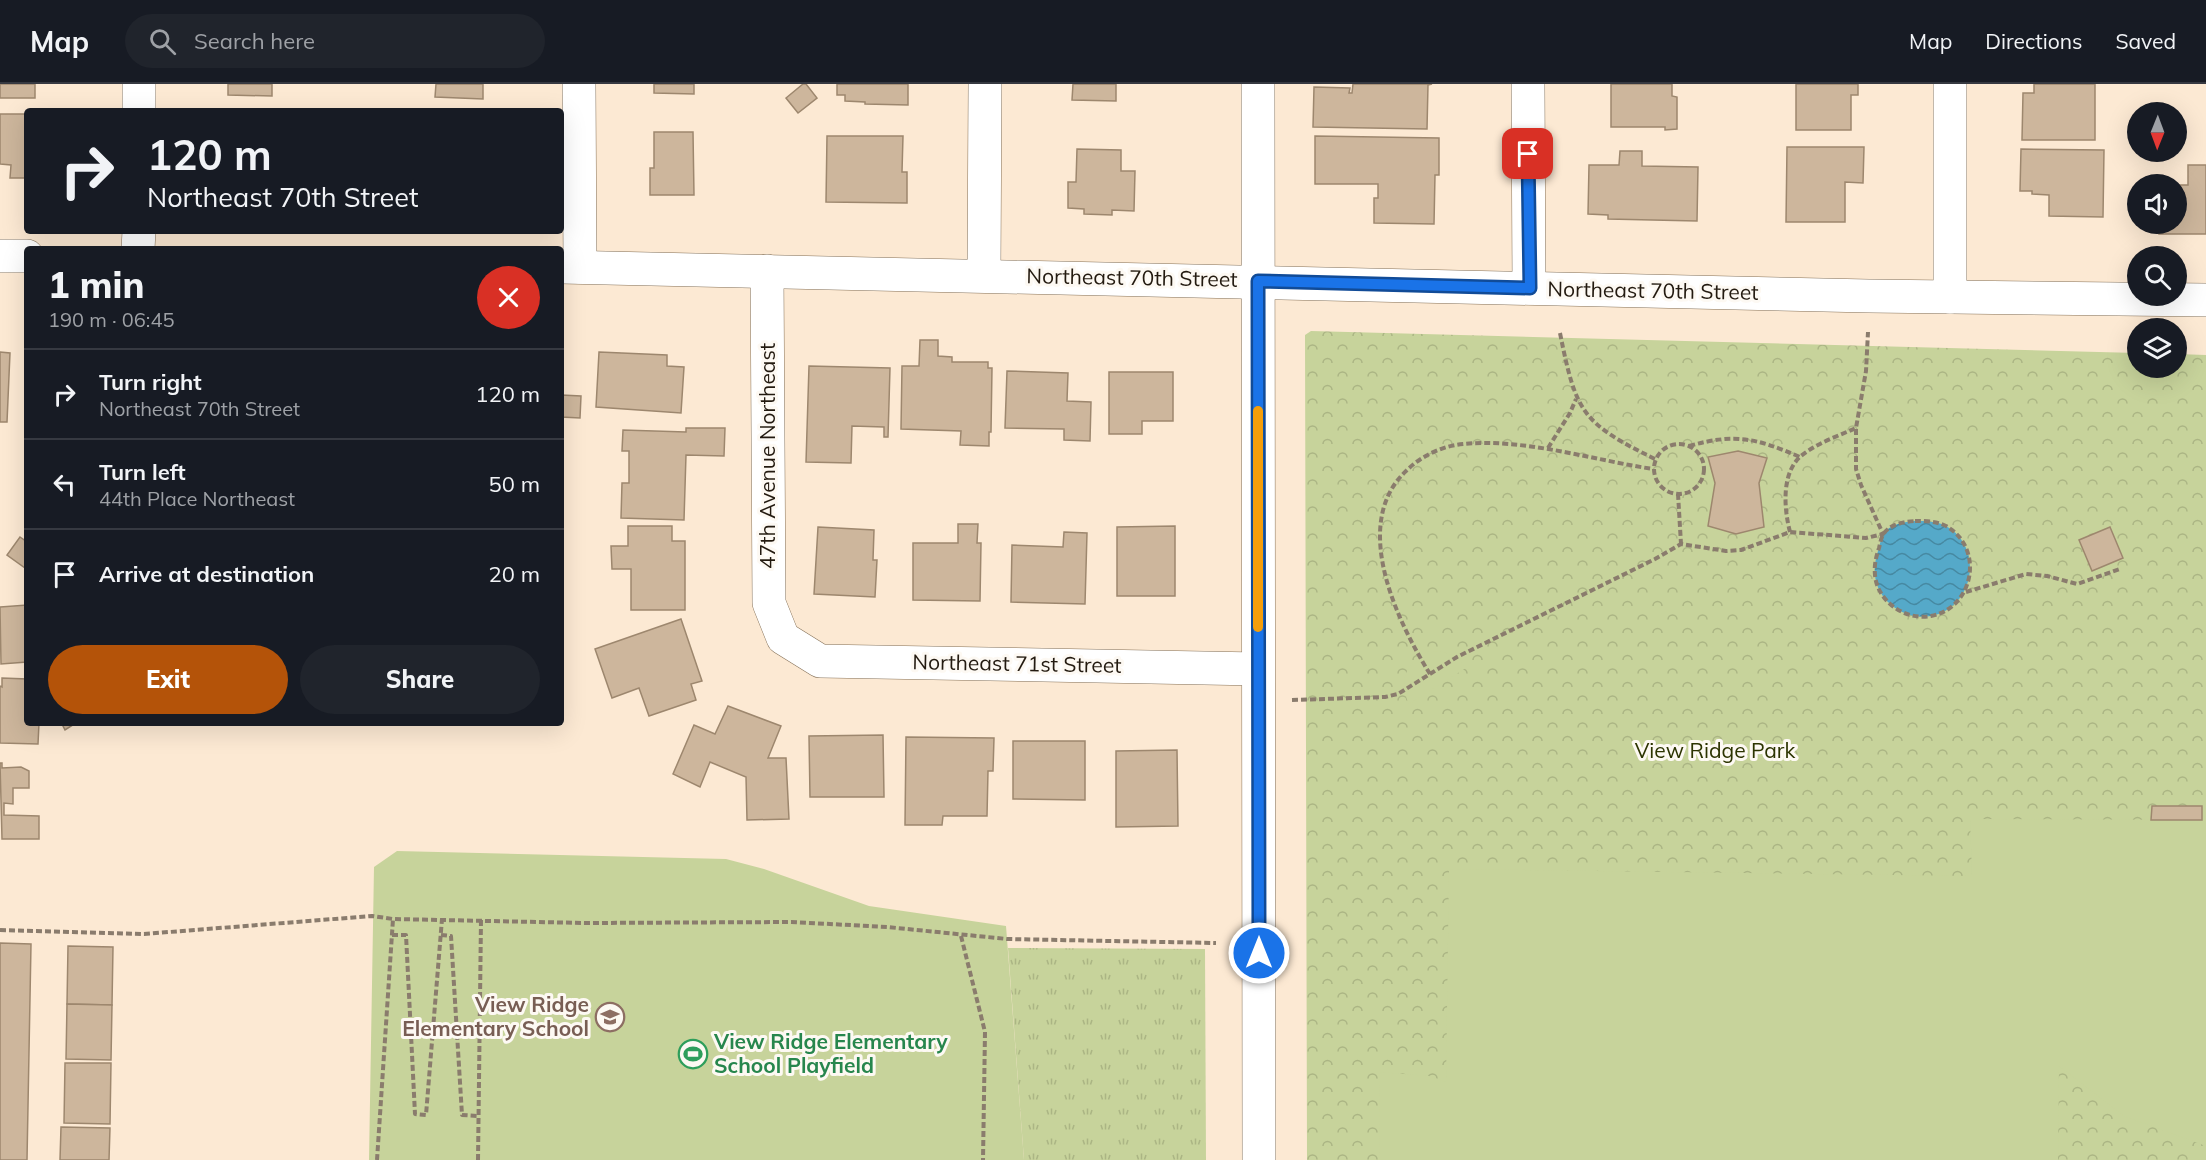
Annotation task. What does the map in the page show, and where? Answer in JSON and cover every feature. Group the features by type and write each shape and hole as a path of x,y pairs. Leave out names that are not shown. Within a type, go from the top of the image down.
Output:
{"street":[{"path":"139,84 139,108"},
{"path":"571,267 579,84"},
{"path":"984,275 985,84"},
{"path":"1258,84 1259,1160"},
{"path":"1528,84 1530,288"},
{"path":"1950,84 1950,297"},
{"path":"0,256 24,256"},
{"name":"Northeast 70th Street","path":"571,267 1869,296 2206,300"},
{"name":"47th Avenue Northeast","path":"767,271 769,603 783,638"},
{"name":"Northeast 71st Street","path":"783,638 820,661 1258,685"}],"path":[{"path":"1258,685 1313,700 1392,696 1457,657 1655,560 1681,544 1710,550 1741,550 1790,532 1866,538 1883,534 1898,523 1930,521 1957,534 1971,562 1970,577 1965,592 1956,604 1936,614 1914,616 1900,611 1884,597 1875,576 1875,561 1883,534 1856,469 1856,428 1866,371 1869,296"},
{"path":"1560,333 1576,398 1586,415 1619,440 1655,459"},
{"path":"1548,448 1570,413 1576,398"},
{"path":"1790,532 1785,515 1786,498 1790,474 1800,457 1820,444 1856,428"},
{"path":"1689,446 1712,439 1741,438 1774,446 1800,457"},
{"path":"1430,674 1398,614 1382,561 1381,530 1388,500 1401,476 1419,460 1450,446 1476,444 1548,448 1611,462 1653,468"},
{"path":"1670,445 1689,446 1703,459 1702,479 1688,493 1678,494 1660,487 1653,468 1655,459 1670,445"},
{"path":"1678,494 1681,544"},
{"path":"1965,592 2026,574 2047,576 2077,584 2120,569"},
{"path":"0,930 144,934 372,916 587,923 791,922 887,927 1007,939 1216,943"},
{"path":"377,1160 393,918"},
{"path":"392,935 406,935 415,1114 426,1115 442,919"},
{"path":"478,1160 481,920"},
{"path":"441,935 451,936 462,1115 478,1116"},
{"path":"961,935 985,1032 983,1160"}],"green space":[{"name":"View Ridge Park","path":"1311,331 2127,353 2127,378 2187,378 2187,354 2206,355 2206,1160 1307,1160 1305,335"},
{"path":"1429,651 1450,654 1466,668 1409,704 1404,687 1406,673 1415,660"},
{"path":"1970,819 2206,820 2206,1146 2124,1116 2059,1066 2058,1160 1379,1160 1380,1072 1429,1076 1446,1082 1449,869 1972,876"},
{"name":"View Ridge Elementary School Playfield","path":"397,851 726,859 764,869 869,906 1006,926 1024,1160 369,1160 374,867"},
{"path":"1008,948 1205,949 1206,1160 1024,1160"}],"water":[{"path":"1915,521 1934,522 1946,526 1958,536 1966,548 1970,562 1965,590 1957,602 1946,611 1931,616 1912,615 1894,607 1881,593 1875,575 1876,558 1886,531 1897,524"}],"building":[{"path":"0,84 35,84 35,98 0,98"},
{"path":"228,84 272,84 272,96 228,95"},
{"path":"436,84 483,84 483,99 435,97"},
{"path":"654,84 694,84 694,94 654,93"},
{"path":"806,84 817,98 798,113 786,98"},
{"path":"837,84 908,84 908,105 845,101 845,95 837,95"},
{"path":"1073,84 1116,84 1116,101 1072,100"},
{"path":"1353,84 1432,84 1428,85 1427,129 1313,127 1314,87 1350,88 1349,93 1352,93"},
{"path":"1611,84 1672,84 1672,96 1677,97 1677,129 1611,127"},
{"path":"1796,84 1858,84 1858,95 1851,95 1851,130 1796,130"},
{"path":"2034,84 2095,84 2095,140 2022,140 2023,93 2034,93"},
{"path":"0,114 24,114 24,178 10,178 11,165 0,164"},
{"path":"654,132 693,132 694,195 650,195 650,168 654,168"},
{"path":"827,136 903,136 902,172 907,172 907,203 826,202"},
{"path":"1315,136 1439,138 1439,175 1435,175 1434,224 1374,223 1374,198 1378,198 1378,184 1315,184"},
{"path":"1787,147 1864,147 1863,183 1845,182 1845,222 1786,222"},
{"path":"1077,149 1121,150 1121,171 1135,171 1134,211 1112,210 1112,215 1084,214 1084,209 1068,208 1068,182 1076,182"},
{"path":"2021,149 2104,150 2103,217 2049,216 2049,195 2020,191"},
{"path":"1620,151 1642,151 1642,166 1698,167 1697,221 1608,219 1608,215 1588,214 1589,165 1619,165"},
{"path":"2188,165 2206,165 2206,234 2187,234"},
{"path":"920,340 938,340 938,356 952,357 952,362 988,362 988,368 992,368 989,446 960,445 961,431 901,429 902,366 919,366"},
{"path":"0,352 10,353 7,422 0,422"},
{"path":"599,352 667,355 667,366 684,367 681,413 596,407"},
{"path":"809,366 890,368 888,437 884,437 884,427 852,426 851,463 806,462"},
{"path":"1007,371 1068,373 1067,401 1091,402 1090,441 1064,440 1064,429 1005,428"},
{"path":"1109,372 1173,372 1173,421 1142,421 1142,434 1109,434"},
{"path":"564,395 581,396 580,418 564,417"},
{"path":"686,428 725,428 724,456 686,455 684,520 621,518 622,483 629,483 629,451 622,451 623,430 686,432"},
{"path":"1738,451 1767,458 1759,483 1764,527 1736,534 1708,526 1715,483 1708,457"},
{"path":"958,524 978,524 977,543 981,543 980,601 913,600 913,543 958,543"},
{"path":"628,526 672,526 672,541 685,541 685,610 631,610 631,569 612,569 611,546 628,546"},
{"path":"1175,526 1175,596 1117,596 1117,527"},
{"path":"818,527 874,530 873,560 877,560 875,597 814,594"},
{"path":"2110,527 2123,558 2092,571 2079,540"},
{"path":"1064,532 1087,533 1085,604 1011,602 1012,545 1063,547"},
{"path":"20,537 24,540 24,567 7,555"},
{"path":"24,605 24,662 1,664 0,607"},
{"path":"681,619 702,681 691,684 696,700 649,716 639,688 612,698 595,649"},
{"path":"2,678 24,679 24,726 39,726 38,744 0,743 0,686 2,687"},
{"path":"728,706 781,726 768,758 786,758 789,819 747,820 746,777 710,762 700,787 673,774 694,725 715,734"},
{"path":"883,735 884,797 810,797 809,736"},
{"path":"906,737 994,738 993,771 988,771 987,816 943,816 942,825 905,825"},
{"path":"1013,741 1085,741 1085,800 1013,799"},
{"path":"1177,750 1178,826 1116,827 1116,751"},
{"path":"0,763 2,763 2,768 21,767 29,771 29,788 13,788 13,804 4,803 4,815 39,816 39,839 2,839"},
{"path":"2152,806 2202,806 2202,820 2151,820"},
{"path":"0,943 31,944 27,1160 0,1160"},
{"path":"68,946 113,947 112,1005 67,1004"},
{"path":"67,1004 112,1005 111,1060 66,1059"},
{"path":"65,1063 111,1063 110,1124 64,1123"},
{"path":"61,1127 110,1128 109,1160 60,1160"}],"slow traffic":[{"path":"1258,411 1258,627"}],"place":[{"name":"View Ridge Elementary School","path":"610,1017"},
{"name":"View Ridge Elementary School Playfield","path":"693,1054"}],"route":[{"path":"1259,953 1258,281 1530,288 1528,154"}]}
